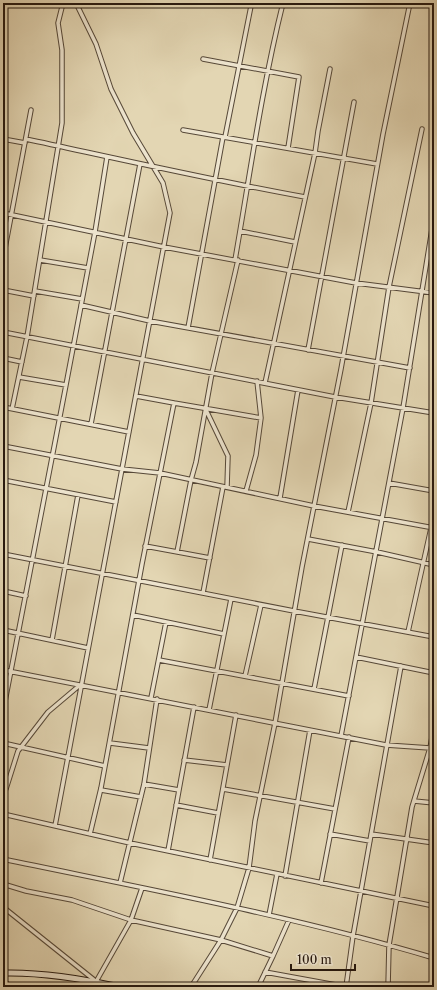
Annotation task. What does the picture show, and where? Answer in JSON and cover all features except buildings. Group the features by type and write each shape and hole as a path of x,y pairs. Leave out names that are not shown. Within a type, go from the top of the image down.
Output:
{"street":[{"path":"12,409 27,337 62,123 62,50 58,23 62,3"},
{"path":"55,826 170,213 162,183 132,133 110,89 96,44 76,3"},
{"path":"177,552 236,260 255,142 268,71 283,3"},
{"path":"191,987 221,940 237,908 249,868 255,822 275,723 314,506 336,397 377,164 410,3"},
{"path":"188,328 215,180 251,6"},
{"path":"203,58 299,77 288,148"},
{"path":"265,383 315,153 330,69"},
{"path":"308,350 354,102"},
{"path":"3,259 31,110"},
{"path":"348,512 371,403 389,287 422,129"},
{"path":"183,130 377,164"},
{"path":"3,139 59,146 247,187 305,197"},
{"path":"3,712 74,346 107,157"},
{"path":"91,424 140,164"},
{"path":"3,213 164,247 356,282 434,293"},
{"path":"341,736 390,483 432,228"},
{"path":"240,232 295,242"},
{"path":"40,260 88,268"},
{"path":"3,290 34,296"},
{"path":"34,291 82,299"},
{"path":"81,305 150,321 410,368"},
{"path":"3,332 298,390 434,413"},
{"path":"3,358 22,362"},
{"path":"19,377 66,385"},
{"path":"246,491 256,455 261,418 257,382"},
{"path":"280,498 298,390"},
{"path":"136,396 174,404 261,418"},
{"path":"90,834 101,790 145,546 174,404"},
{"path":"3,407 129,432"},
{"path":"203,593 225,487 228,456 206,409"},
{"path":"3,446 122,469 160,473 314,506 432,528 408,632"},
{"path":"3,480 116,502"},
{"path":"390,483 434,491"},
{"path":"52,640 78,495"},
{"path":"308,539 377,552 434,565"},
{"path":"314,689 342,545"},
{"path":"145,546 210,558"},
{"path":"3,554 294,612 434,637"},
{"path":"3,591 26,596"},
{"path":"209,710 231,599"},
{"path":"245,676 260,605"},
{"path":"133,615 224,634"},
{"path":"151,698 166,622"},
{"path":"3,630 88,648"},
{"path":"356,657 434,673"},
{"path":"159,660 349,696"},
{"path":"266,972 347,987 353,936 401,666"},
{"path":"3,670 119,691 157,700 386,745 430,748"},
{"path":"3,791 6,789 18,751 48,712 81,685"},
{"path":"120,883 144,784 157,700"},
{"path":"168,851 194,707"},
{"path":"210,860 236,715"},
{"path":"388,987 389,945 396,898 414,801 430,748 434,726"},
{"path":"284,876 310,730"},
{"path":"321,883 349,737"},
{"path":"3,743 105,766"},
{"path":"110,743 149,748"},
{"path":"184,760 227,765"},
{"path":"144,784 179,790"},
{"path":"223,789 335,809"},
{"path":"101,790 141,797"},
{"path":"414,801 434,803"},
{"path":"176,805 218,813"},
{"path":"3,814 284,876 434,906"},
{"path":"330,834 370,841"},
{"path":"371,834 434,843"},
{"path":"3,858 269,915 389,945 434,958"},
{"path":"269,915 277,874"},
{"path":"3,884 26,891 72,900 131,920 221,940 273,956"},
{"path":"93,987 131,920 142,888"},
{"path":"3,907 103,987"},
{"path":"258,987 289,920"},
{"path":"3,973 19,973 96,982 120,987"},
{"path":"3,980 11,987"}]}
